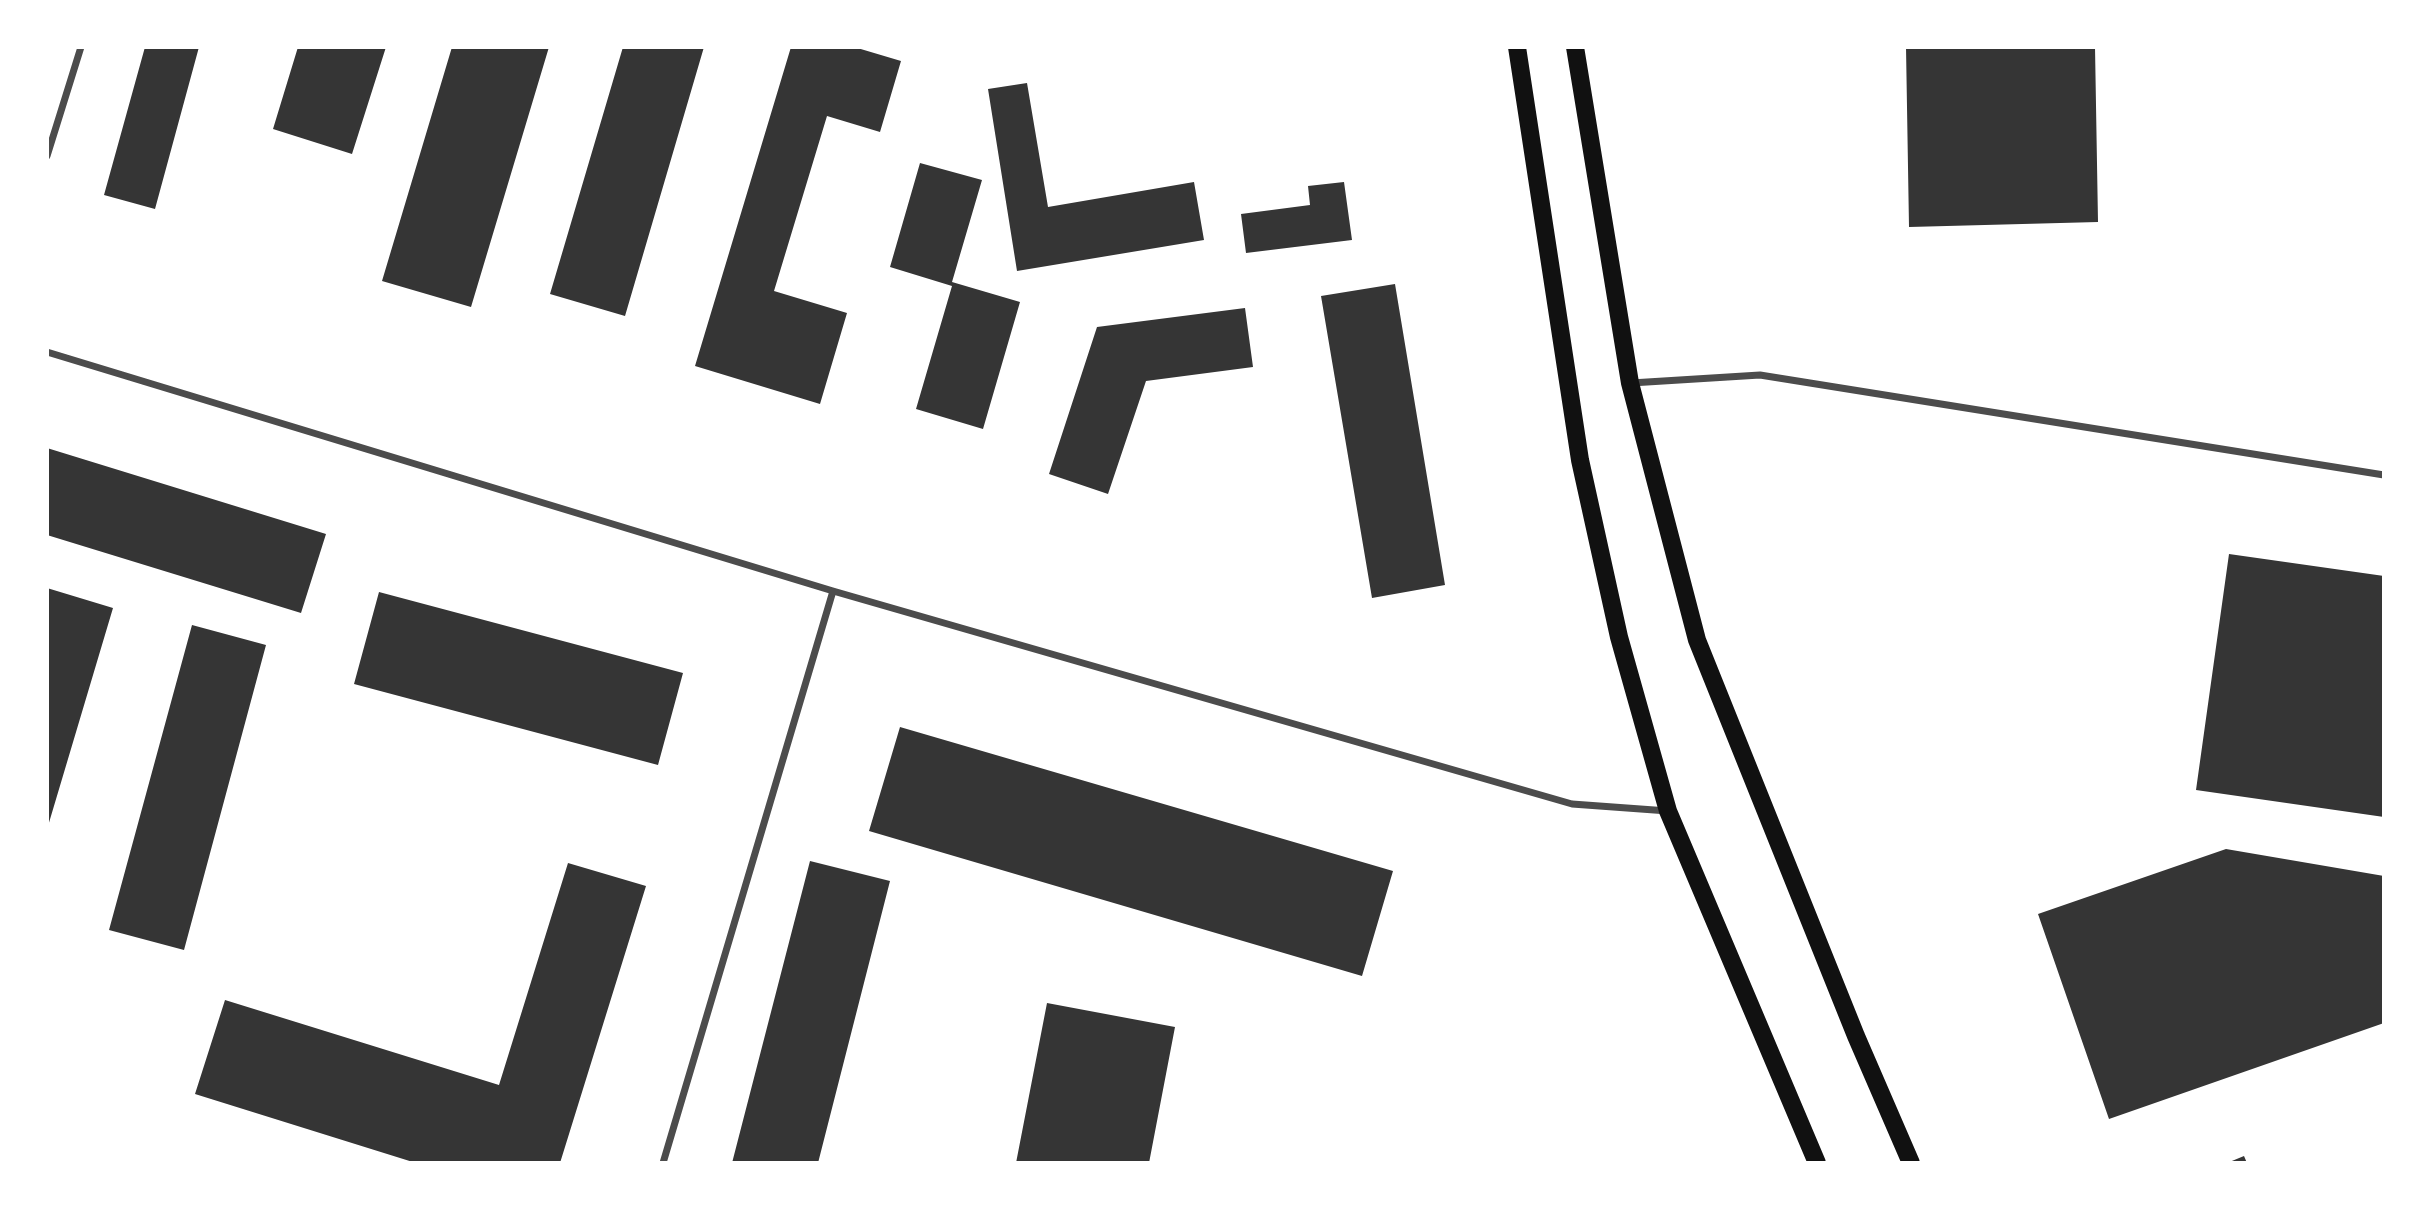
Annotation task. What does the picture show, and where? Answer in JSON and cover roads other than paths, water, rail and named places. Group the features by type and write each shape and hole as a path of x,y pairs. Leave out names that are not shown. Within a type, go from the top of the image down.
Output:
{"main road":[{"path":"1517,47 1580,460 1619,637 1668,811 1817,1163"},
{"path":"1575,47 1630,383 1697,640 1856,1036 1911,1163"}],"street":[{"path":"47,156 81,47"},
{"path":"47,352 833,590 1572,804 1668,811"},
{"path":"1630,383 1760,375 2384,475"},
{"path":"663,1163 833,590"}]}
